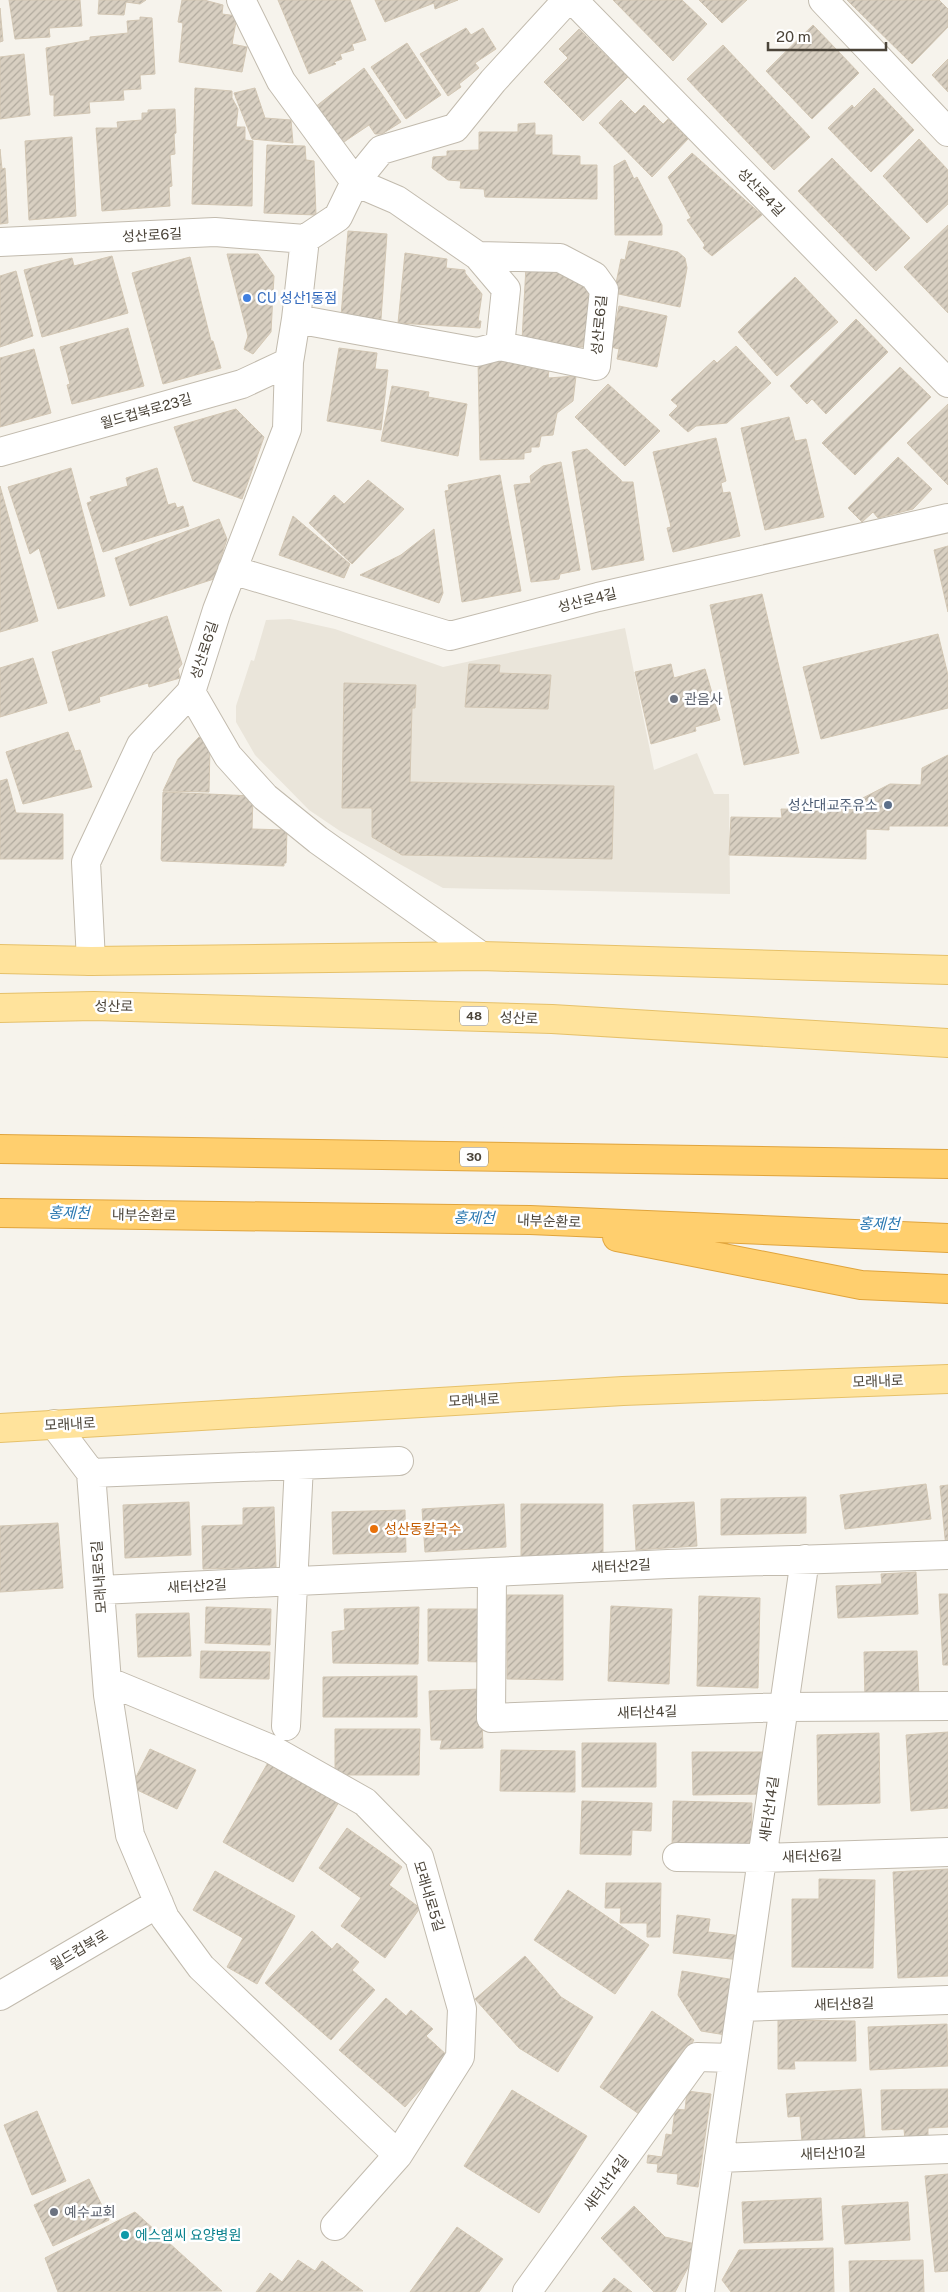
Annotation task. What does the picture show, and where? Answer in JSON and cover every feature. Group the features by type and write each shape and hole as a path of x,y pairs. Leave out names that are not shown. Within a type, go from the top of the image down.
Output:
{"highway":[{"name":"30","path":"0,1149 948,1164"},
{"name":"내부순환로","path":"0,1213 530,1220 948,1238"},
{"path":"530,1220 861,1285 948,1288"}],"main road":[{"path":"0,959 91,961 481,956 948,970"},
{"name":"성산로","path":"0,1008 94,1006 552,1019 948,1043"},
{"name":"모래내로","path":"0,1428 623,1391 948,1379"}],"street":[{"path":"241,0 281,81 355,182 397,200 478,256 506,289 500,346"},
{"path":"304,239 338,217 355,182 381,150 455,128 493,80 567,0"},
{"name":"성산로4길","path":"573,0 948,383"},
{"path":"823,0 948,132"},
{"name":"성산로6길","path":"0,242 214,232 304,239 296,319 289,362 287,429 232,570 191,692 141,745 86,862 91,961"},
{"name":"성산로6길","path":"296,319 477,352 500,346 596,366 604,290 594,276 560,258 478,256"},
{"name":"월드컵북로23길","path":"0,452 242,384 289,362"},
{"name":"성산로4길","path":"232,570 450,636 598,597 948,518"},
{"path":"191,692 228,756 265,797 318,840 481,956"},
{"path":"54,1424 91,1473 399,1461"},
{"path":"286,1726 299,1465"},
{"name":"모래내로5길","path":"91,1473 107,1681 130,1835 165,1918 201,1967 398,2155"},
{"name":"새터산2길","path":"100,1590 948,1554"},
{"name":"새터산14길","path":"700,2292 805,1559"},
{"name":"새터산4길","path":"492,1572 491,1718 784,1707 948,1706"},
{"name":"모래내로5길","path":"107,1681 271,1749 365,1802 419,1857 462,2009 460,2057 398,2155 335,2226"},
{"name":"새터산6길","path":"677,1857 762,1858 948,1852"},
{"name":"월드컵북로","path":"0,1996 159,1903"},
{"name":"새터산8길","path":"740,2007 948,2000"},
{"name":"새터산14길","path":"527,2292 696,2057 733,2058"},
{"name":"새터산10길","path":"719,2158 948,2148"}],"shaded area":[{"path":"290,619 335,629 443,667 625,628 654,770 697,753 714,794 729,794 730,894 443,888 340,831 309,810 255,755 236,722 236,706 251,660 254,661 266,620"}],"pier":[{"path":"0,1112 948,1141 948,1280 371,1267 372,1254 0,1249"}],"building":[{"path":"9,0 80,0 82,26 49,28 50,37 15,39"},
{"path":"99,0 146,0 140,4 126,2 124,15 98,14"},
{"path":"182,0 204,0 223,5 222,14 237,16 232,44 247,47 242,72 179,62 183,23 178,22"},
{"path":"278,0 350,0 366,40 352,44 354,50 340,54 342,59 334,62 336,64 309,74"},
{"path":"375,0 458,0 435,9 434,3 385,22"},
{"path":"613,0 682,0 707,24 673,61"},
{"path":"699,0 747,0 722,23"},
{"path":"847,0 939,0 948,9 948,27 912,64"},
{"path":"0,8 3,41 0,42"},
{"path":"140,17 152,18 155,74 140,75 141,89 123,90 124,100 89,102 90,113 54,116 54,95 50,95 46,48 90,40 90,37 128,33 127,21 140,20"},
{"path":"813,25 859,73 812,119 766,71"},
{"path":"466,28 471,35 483,28 496,49 475,63 479,68 459,84 461,87 448,96 420,54"},
{"path":"579,29 628,77 583,121 544,82 568,58 559,49"},
{"path":"407,43 441,95 406,119 371,67"},
{"path":"723,45 810,137 774,170 687,79"},
{"path":"24,54 30,115 0,119 0,57"},
{"path":"948,59 948,92 932,75"},
{"path":"364,68 401,122 382,134 375,134 369,125 338,146 314,108"},
{"path":"195,88 232,91 232,98 238,109 236,127 245,127 245,140 253,141 252,206 192,204"},
{"path":"255,88 265,118 291,120 293,143 252,139 234,93"},
{"path":"874,88 914,130 871,172 828,128 852,105 854,108"},
{"path":"621,100 635,114 644,105 663,124 668,119 688,139 652,177 599,123"},
{"path":"175,109 175,154 170,155 172,186 169,187 170,206 102,211 96,128 118,128 117,122 142,120 142,113 148,113 148,110"},
{"path":"535,123 535,135 552,135 552,155 580,156 580,165 597,165 597,199 485,197 484,189 460,188 461,181 448,180 432,168 433,157 447,156 447,151 479,150 479,132 518,132 518,124"},
{"path":"72,137 76,216 29,220 25,141"},
{"path":"919,139 948,170 948,204 927,223 883,176"},
{"path":"267,145 305,146 306,160 314,161 316,215 264,213"},
{"path":"0,149 2,169 5,168 8,223 0,224"},
{"path":"692,153 762,215 712,256 703,248 705,245 687,220 691,218 668,177"},
{"path":"832,158 910,238 876,271 798,191"},
{"path":"625,160 634,179 637,177 662,225 662,235 615,235 614,166"},
{"path":"948,225 948,313 904,267"},
{"path":"348,231 387,234 381,319 341,316"},
{"path":"629,241 678,252 685,258 687,268 680,307 614,293 621,259 625,260"},
{"path":"405,253 447,259 446,268 465,270 465,273 482,294 478,321 481,321 480,328 398,323"},
{"path":"227,254 258,254 274,276 271,332 253,354 244,349 248,336"},
{"path":"112,256 128,313 42,337 24,270 72,258 74,266"},
{"path":"190,257 211,341 213,341 221,368 163,384 132,273"},
{"path":"526,266 569,267 590,281 589,347 530,345 522,340"},
{"path":"16,271 33,336 0,347 0,276"},
{"path":"795,277 838,322 777,376 738,332"},
{"path":"619,306 667,316 657,367 617,359 619,349 611,347"},
{"path":"856,319 888,352 826,414 812,399 807,404 790,386"},
{"path":"128,328 144,386 72,404 67,385 70,384 60,347"},
{"path":"736,346 771,383 727,423 696,426 688,432 669,415 678,406 671,400 714,360 717,363"},
{"path":"339,348 377,353 375,369 388,370 381,430 327,421"},
{"path":"34,349 51,413 0,427 0,358"},
{"path":"510,358 549,370 548,378 576,376 573,401 557,413 553,435 541,436 539,447 531,447 531,452 524,453 524,459 480,460 478,360"},
{"path":"900,367 931,397 855,475 822,443"},
{"path":"608,384 660,431 625,466 575,417"},
{"path":"392,386 429,392 428,397 467,404 458,456 381,441"},
{"path":"948,404 948,485 907,443"},
{"path":"236,409 264,437 242,499 193,481 174,427"},
{"path":"789,417 795,441 806,439 824,517 765,530 741,428"},
{"path":"716,438 726,481 721,483 723,493 730,492 740,536 673,552 667,528 671,527 653,452"},
{"path":"587,449 622,482 633,482 644,560 592,570 572,452"},
{"path":"898,457 932,489 913,509 878,518 873,512 862,522 848,508"},
{"path":"561,462 580,570 560,574 559,579 531,582 514,485 531,483 530,476 543,466"},
{"path":"71,468 105,596 58,609 39,548 30,554 8,487"},
{"path":"157,468 168,505 175,503 177,508 183,506 189,526 103,552 87,503 92,501 90,497 128,486 126,478"},
{"path":"500,475 521,591 462,602 445,491 449,490 448,485"},
{"path":"368,480 404,509 352,564 309,523 334,495 344,504"},
{"path":"0,486 38,621 0,632"},
{"path":"293,516 350,564 344,578 279,555"},
{"path":"219,519 227,539 214,579 130,606 115,558"},
{"path":"434,529 443,593 439,603 360,575 401,555"},
{"path":"948,546 948,612 934,550"},
{"path":"762,594 799,753 744,765 710,605"},
{"path":"167,616 182,664 178,669 180,678 149,687 148,683 99,697 100,702 69,711 52,652"},
{"path":"938,634 948,675 948,708 821,739 803,667"},
{"path":"33,658 47,703 0,717 0,668"},
{"path":"469,664 500,665 499,673 551,675 548,709 465,707"},
{"path":"671,664 674,678 705,669 720,720 695,727 696,731 651,744 635,672"},
{"path":"344,683 416,685 415,708 412,708 410,782 614,786 612,859 402,855 372,837 372,808 342,808"},
{"path":"68,732 75,751 80,750 92,787 23,804 6,752"},
{"path":"199,737 210,746 209,792 163,791 178,759"},
{"name":"성산대교주유소","path":"948,755 948,826 889,826 889,830 866,829 866,859 729,855 731,817 782,818 781,809 827,810 828,800 857,801 890,784 921,785 922,768"},
{"path":"7,779 16,813 63,814 63,859 0,859 0,781"},
{"path":"163,792 253,796 252,829 287,830 286,863 284,863 284,866 162,861"},
{"path":"926,1484 931,1519 845,1529 840,1495"},
{"path":"948,1485 948,1548 946,1548 940,1486"},
{"path":"806,1497 806,1533 721,1535 721,1499"},
{"path":"189,1502 191,1555 125,1558 123,1505"},
{"path":"694,1502 697,1546 636,1550 633,1505"},
{"path":"504,1504 506,1547 425,1552 422,1509"},
{"path":"521,1504 603,1504 603,1559 521,1559"},
{"path":"274,1507 276,1567 203,1569 202,1526 243,1525 243,1508"},
{"path":"405,1510 406,1552 333,1554 332,1512"},
{"path":"58,1523 63,1588 0,1592 0,1526"},
{"path":"916,1572 918,1614 838,1618 836,1586 882,1584 881,1574"},
{"path":"939,1594 948,1594 948,1665 943,1665"},
{"path":"507,1595 563,1595 563,1680 507,1679"},
{"path":"699,1596 760,1598 758,1688 697,1686"},
{"path":"611,1606 672,1609 669,1684 608,1681"},
{"path":"206,1607 271,1609 270,1645 205,1643"},
{"path":"419,1607 418,1664 333,1663 332,1632 345,1630 344,1609"},
{"path":"428,1609 487,1609 487,1662 428,1661"},
{"path":"189,1613 191,1656 138,1657 136,1614"},
{"path":"201,1651 270,1652 269,1679 200,1678"},
{"path":"917,1651 919,1698 865,1700 864,1652"},
{"path":"417,1676 417,1717 323,1717 323,1677"},
{"path":"481,1689 483,1748 440,1749 442,1740 431,1740 429,1691"},
{"path":"335,1729 420,1729 419,1775 335,1775"},
{"path":"948,1732 948,1808 911,1811 906,1735"},
{"path":"879,1733 880,1803 818,1805 817,1735"},
{"path":"582,1743 656,1743 656,1787 582,1787"},
{"path":"150,1749 196,1770 177,1809 131,1787"},
{"path":"501,1750 575,1751 575,1792 500,1791"},
{"path":"692,1752 766,1752 767,1794 693,1795"},
{"path":"270,1759 340,1800 293,1882 223,1842"},
{"path":"582,1801 652,1803 651,1831 632,1830 631,1855 580,1854"},
{"path":"673,1801 752,1803 751,1848 672,1847"},
{"path":"347,1828 402,1867 389,1885 420,1908 385,1958 341,1926 361,1898 319,1868"},
{"path":"948,1869 948,1976 898,1978 893,1872"},
{"path":"215,1871 295,1916 257,1984 227,1967 243,1938 193,1910"},
{"path":"819,1879 875,1880 873,1968 792,1967 792,1899 819,1899"},
{"path":"606,1883 661,1883 660,1937 647,1937 647,1923 620,1923 621,1908 605,1908"},
{"path":"568,1890 649,1945 615,1994 534,1940"},
{"path":"677,1915 710,1919 708,1932 743,1936 741,1960 673,1953"},
{"path":"312,1931 332,1949 337,1943 359,1962 352,1970 375,1990 331,2040 265,1983"},
{"path":"525,1956 561,1997 593,2017 558,2072 519,2048 475,1999"},
{"path":"682,1971 741,1981 732,2036 701,2031 678,1995"},
{"path":"386,1998 406,2016 411,2010 433,2029 426,2036 449,2057 405,2107 339,2050"},
{"path":"652,2011 694,2040 642,2116 600,2087"},
{"path":"778,2020 855,2021 856,2061 794,2061 795,2069 778,2069"},
{"path":"947,2024 948,2066 870,2070 868,2027"},
{"path":"861,2089 865,2138 802,2142 800,2116 788,2117 786,2094"},
{"path":"948,2089 948,2127 928,2128 928,2139 905,2140 904,2129 882,2130 881,2090"},
{"path":"512,2090 587,2136 539,2213 464,2166"},
{"path":"687,2091 711,2094 698,2187 677,2184 678,2174 657,2172 658,2164 647,2163 648,2155 662,2157 666,2134 672,2135 675,2109 685,2110"},
{"path":"37,2111 66,2181 32,2195 4,2125"},
{"path":"948,2174 948,2271 935,2272 925,2176"},
{"path":"89,2179 109,2220 53,2246 34,2205"},
{"path":"821,2198 823,2240 744,2243 742,2202"},
{"path":"908,2202 910,2240 845,2244 842,2206"},
{"path":"634,2206 665,2237 700,2245 675,2292 654,2292 601,2238"},
{"name":"에스엠씨 요양병원","path":"135,2212 222,2291 58,2292 45,2258"},
{"path":"457,2227 503,2259 479,2292 410,2292"},
{"path":"833,2248 834,2292 731,2292 722,2280 739,2250"},
{"path":"298,2260 315,2271 322,2261 363,2291 256,2292 270,2273 282,2282"},
{"path":"923,2260 924,2292 850,2292 849,2261"},
{"path":"614,2278 632,2292 602,2292"}],"place":[{"name":"CU 성산1동점","path":"247,298"},
{"name":"관음사","path":"674,699"},
{"name":"성산대교주유소","path":"888,805"},
{"name":"성산동칼국수","path":"374,1529"},
{"name":"예수교회","path":"54,2212"},
{"name":"에스엠씨 요양병원","path":"125,2235"}],"water label":[{"name":"홍제천","path":"69,1213"},
{"name":"홍제천","path":"474,1218"},
{"name":"홍제천","path":"879,1224"}]}
